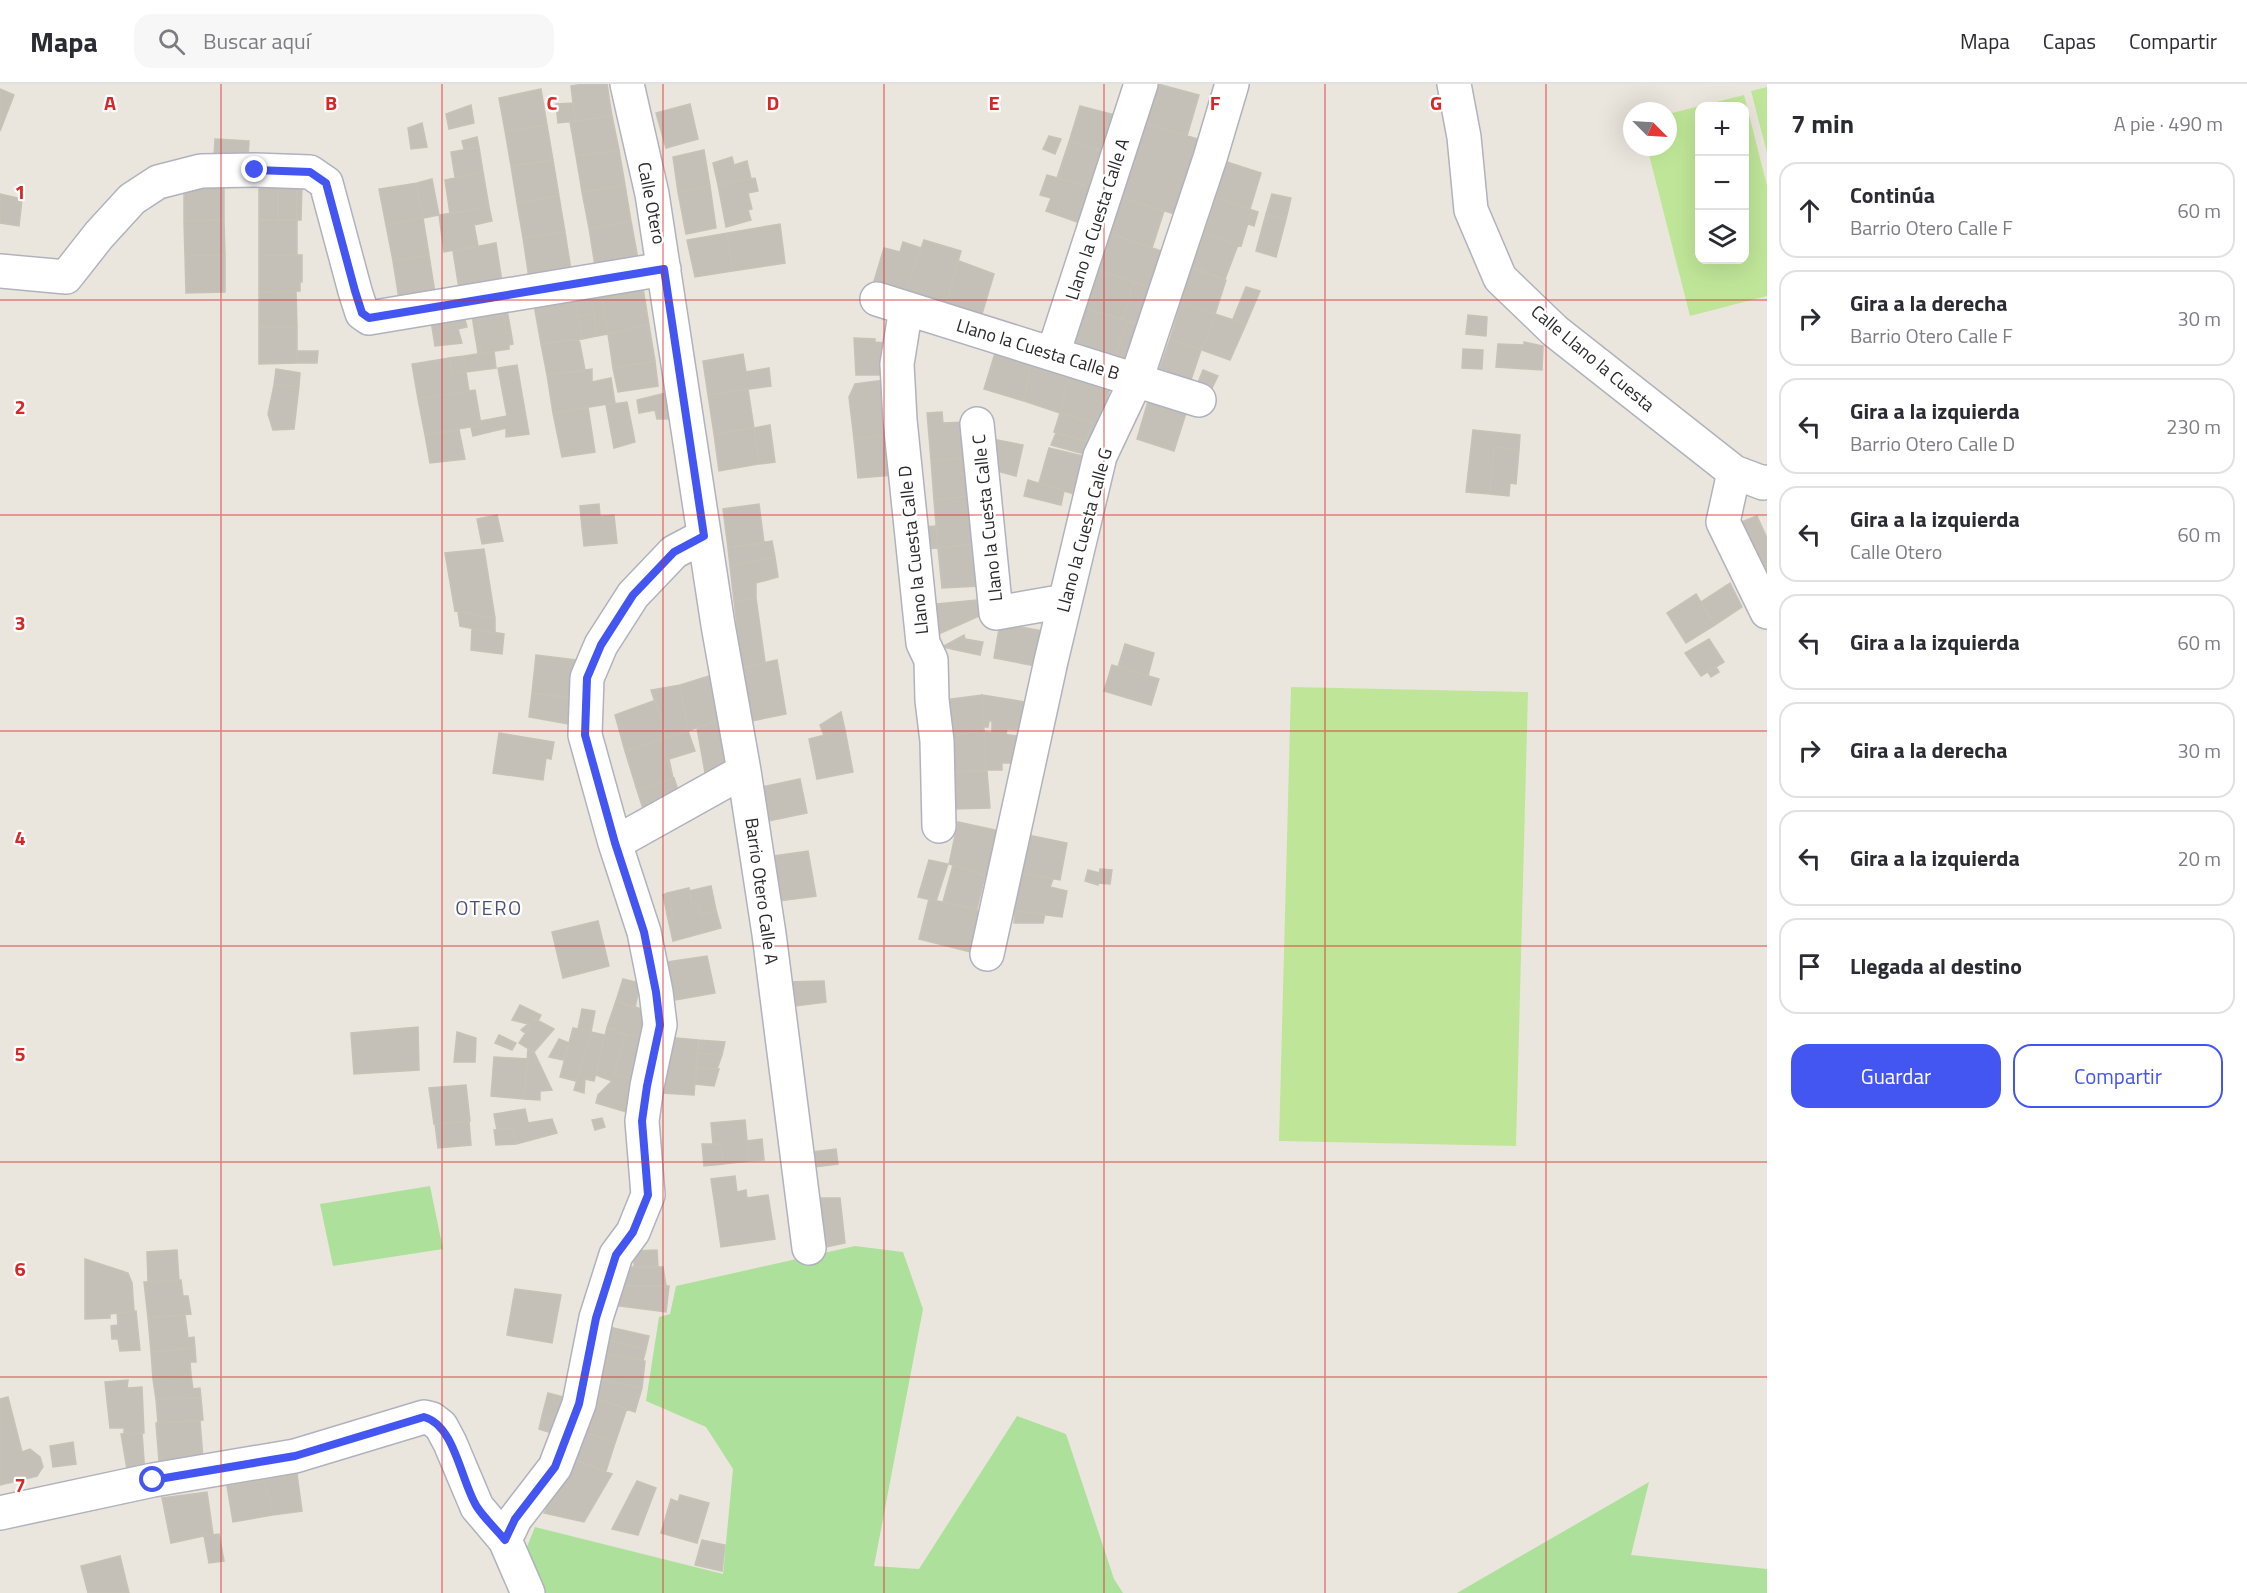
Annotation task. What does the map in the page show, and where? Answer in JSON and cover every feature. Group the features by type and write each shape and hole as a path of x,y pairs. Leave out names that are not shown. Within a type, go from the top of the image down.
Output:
{"street":[{"name":"Calle Otero","path":"627,84 652,194 704,536"},
{"name":"Llano la Cuesta Calle A","path":"1053,354 1141,84"},
{"name":"Llano la Cuesta Calle G","path":"987,954 1065,601 1101,456 1136,380 1210,158 1232,84"},
{"name":"Calle Llano la Cuesta","path":"1454,84 1464,137 1471,210 1500,278 1555,331 1734,472 1763,483 1767,482"},
{"path":"0,271 66,278 99,235 132,199 158,182 201,171 255,170 310,172 326,183 362,313 369,318 664,269"},
{"name":"Llano la Cuesta Calle B","path":"892,304 1199,400"},
{"name":"Llano la Cuesta Calle D","path":"892,304 900,420 923,643 932,660 939,826"},
{"name":"Llano la Cuesta Calle C","path":"977,424 996,613 1065,601"},
{"path":"1734,472 1723,522 1767,612"},
{"path":"505,1540 515,1519 555,1467 579,1404 596,1318 616,1255 633,1232 648,1195 642,1121 660,1025 644,932 615,843 585,735 587,678 601,645 633,595 674,552 704,536"},
{"name":"Barrio Otero Calle A","path":"704,536 769,934 810,1248"},
{"path":"615,843 744,771"},
{"path":"0,1513 153,1480 295,1456 424,1417 432,1419 441,1426 477,1508 505,1540 528,1593"}],"green space":[{"path":"1767,87 1767,153 1751,91"},
{"path":"1744,95 1746,102 1716,102"},
{"path":"1695,107 1695,264 1749,264 1749,115 1767,186 1767,296 1690,316 1649,156 1677,156 1677,112"},
{"path":"1291,687 1528,692 1516,1146 1279,1141"},
{"path":"430,1186 443,1249 333,1266 320,1204"},
{"path":"855,1246 903,1252 923,1309 874,1566 919,1569 1017,1416 1066,1434 1114,1579 1123,1593 544,1593 522,1559 535,1527 723,1574 733,1469 706,1427 646,1401 659,1317 670,1314 676,1286"},
{"path":"1649,1482 1631,1555 1767,1569 1767,1593 1457,1593"}],"building":[{"path":"607,84 612,116 575,121 571,86"},
{"path":"1158,84 1199,95 1187,136 1145,123"},
{"path":"0,89 14,95 0,131"},
{"path":"541,89 547,125 505,131 499,98"},
{"path":"574,103 575,121 558,123 556,104"},
{"path":"690,104 698,139 666,148 656,113"},
{"path":"471,105 474,123 449,129 446,114"},
{"path":"1080,106 1115,115 1103,150 1069,142"},
{"path":"612,116 619,150 576,156 570,122"},
{"path":"422,123 427,147 411,149 408,128"},
{"path":"1145,123 1204,141 1178,215 1120,197"},
{"path":"547,125 553,160 511,166 505,131"},
{"path":"1049,136 1061,139 1055,154 1043,149"},
{"path":"477,137 479,147 464,149 462,141"},
{"path":"215,139 249,141 248,159 214,157"},
{"path":"1069,142 1103,150 1092,188 1057,178"},
{"path":"479,147 483,172 455,177 451,152"},
{"path":"619,150 625,185 582,192 576,156"},
{"path":"704,150 710,186 678,192 673,157"},
{"path":"732,157 734,165 747,161 751,179 718,185 713,163"},
{"path":"553,160 559,196 517,203 511,166"},
{"path":"1227,162 1261,173 1250,209 1216,198"},
{"path":"483,172 489,207 450,214 445,180"},
{"path":"1047,175 1092,188 1080,223 1046,211 1051,198 1040,195"},
{"path":"755,178 758,191 748,193 752,209 748,210 751,220 726,227 718,185"},
{"path":"432,179 439,215 423,218 417,183"},
{"path":"259,183 278,183 278,220 259,220"},
{"path":"278,183 297,183 297,220 278,220"},
{"path":"297,183 302,183 301,220 297,220"},
{"path":"417,183 423,218 386,225 379,189"},
{"path":"184,184 224,184 224,220 184,221"},
{"path":"625,185 631,221 589,228 582,192"},
{"path":"710,186 716,228 686,234 678,192"},
{"path":"0,194 22,199 19,226 0,223"},
{"path":"1272,194 1291,198 1286,219 1266,214"},
{"path":"559,196 565,232 523,238 517,203"},
{"path":"1120,197 1164,211 1152,248 1109,233"},
{"path":"1216,198 1252,210 1241,246 1204,234"},
{"path":"489,207 492,221 474,225 478,246 444,252 439,215"},
{"path":"1252,210 1258,212 1254,226 1248,224"},
{"path":"1266,214 1286,219 1276,257 1256,251"},
{"path":"423,218 429,255 393,261 386,225"},
{"path":"224,220 225,255 185,256 184,221"},
{"path":"259,220 297,220 297,255 259,256"},
{"path":"631,221 638,259 595,266 589,228"},
{"path":"780,224 785,263 733,271 727,233"},
{"path":"565,232 571,270 529,278 523,238"},
{"path":"727,233 733,271 695,277 687,240"},
{"path":"1109,233 1167,253 1156,289 1097,270"},
{"path":"1204,234 1238,245 1225,279 1192,268"},
{"path":"924,240 961,251 946,303 906,291"},
{"path":"903,242 921,248 906,291 874,281 884,248 900,252"},
{"path":"496,243 502,282 459,289 453,251"},
{"path":"225,255 225,292 186,293 185,256"},
{"path":"302,255 300,291 259,292 259,256"},
{"path":"429,255 435,293 399,299 393,261"},
{"path":"959,261 994,274 982,314 946,303"},
{"path":"1192,268 1226,280 1215,314 1181,303"},
{"path":"1097,270 1134,282 1122,319 1085,308"},
{"path":"1134,282 1155,289 1144,326 1122,319"},
{"path":"1246,287 1260,291 1246,324 1233,319"},
{"path":"643,288 649,325 608,334 601,295"},
{"path":"296,291 297,327 259,327 259,292"},
{"path":"601,295 608,334 597,336 591,296"},
{"path":"591,296 594,314 578,316 575,299"},
{"path":"575,299 582,339 541,344 534,305"},
{"path":"1181,303 1215,314 1202,350 1170,339"},
{"path":"1085,308 1127,321 1114,359 1073,346"},
{"path":"507,310 511,332 506,333 504,316 496,316 496,312"},
{"path":"496,312 496,316 504,316 506,333 511,332 513,344 509,345 509,349 482,353 481,345 477,346 475,335 479,334 478,320 487,318 486,313"},
{"path":"486,313 487,318 478,320 479,334 475,335 472,315"},
{"path":"594,314 597,336 582,339 578,316"},
{"path":"1215,314 1246,324 1230,360 1202,350"},
{"path":"1468,315 1487,317 1486,336 1466,334"},
{"path":"464,316 467,327 458,329 462,343 435,346 431,321"},
{"path":"1127,321 1144,326 1132,365 1114,359"},
{"path":"649,325 655,361 613,368 608,334"},
{"path":"259,327 297,327 297,363 259,364"},
{"path":"854,338 875,339 875,342 884,343 883,375 856,375"},
{"path":"579,339 585,370 547,375 541,344"},
{"path":"1170,339 1201,350 1190,383 1158,373"},
{"path":"1524,342 1543,346 1542,370 1496,367 1498,344 1524,345"},
{"path":"481,345 482,353 478,354 477,346"},
{"path":"1463,349 1483,350 1482,369 1462,368"},
{"path":"996,350 1031,360 1024,401 984,389"},
{"path":"297,351 318,351 317,363 297,363"},
{"path":"494,351 496,368 466,372 464,356"},
{"path":"743,354 746,372 769,368 771,386 708,395 703,361"},
{"path":"464,356 466,372 453,373 449,358"},
{"path":"449,358 453,373 466,372 469,391 418,399 412,364"},
{"path":"1031,360 1069,372 1060,413 1024,401"},
{"path":"655,361 658,386 618,392 613,368"},
{"path":"517,365 529,434 506,437 506,428 473,436 471,427 481,425 480,421 507,416 498,368"},
{"path":"276,369 300,373 299,386 274,385"},
{"path":"592,369 592,382 611,378 615,403 553,413 547,375"},
{"path":"1203,370 1218,376 1211,390 1197,385"},
{"path":"1069,372 1111,385 1099,425 1060,413"},
{"path":"884,380 889,435 854,439 849,397 855,384"},
{"path":"274,385 299,386 294,429 273,430 268,414"},
{"path":"748,389 754,428 714,434 708,395"},
{"path":"475,390 481,425 425,435 418,399"},
{"path":"666,393 669,419 657,419 655,410 639,413 637,400"},
{"path":"1149,398 1187,410 1174,451 1137,439"},
{"path":"627,402 635,442 614,448 606,405"},
{"path":"588,407 595,452 562,457 553,413"},
{"path":"942,412 943,423 965,422 968,458 931,460 927,413"},
{"path":"1060,413 1093,423 1086,441 1054,432"},
{"path":"1093,423 1099,425 1088,455 1051,445 1056,433 1086,441"},
{"path":"770,425 775,462 759,464 754,428"},
{"path":"754,428 759,464 719,471 714,434"},
{"path":"459,430 465,459 430,463 425,435"},
{"path":"1473,430 1520,435 1519,450 1494,447 1490,494 1466,492"},
{"path":"889,435 894,475 858,478 854,439"},
{"path":"992,439 1023,445 1016,476 993,470"},
{"path":"1494,447 1519,450 1516,484 1510,483 1509,496 1490,494"},
{"path":"1049,448 1087,457 1074,494 1039,483"},
{"path":"968,458 972,496 934,500 931,460"},
{"path":"1028,480 1064,491 1061,505 1024,496"},
{"path":"972,496 976,544 938,548 934,500"},
{"path":"599,504 600,516 581,518 580,506"},
{"path":"759,504 764,543 728,548 723,509"},
{"path":"497,515 503,541 482,544 477,519"},
{"path":"614,515 617,543 584,546 581,518"},
{"path":"1757,516 1767,538 1767,587 1739,523"},
{"path":"937,526 938,548 922,549 920,527"},
{"path":"772,541 775,557 730,566 728,548"},
{"path":"976,544 980,586 942,588 938,548"},
{"path":"484,549 495,618 455,611 445,553"},
{"path":"775,557 778,577 756,583 756,598 734,601 730,566"},
{"path":"1730,583 1742,607 1715,625 1701,602"},
{"path":"1696,594 1715,625 1686,643 1667,613"},
{"path":"756,598 765,662 742,668 734,601"},
{"path":"977,600 979,616 930,638 926,605"},
{"path":"458,612 495,618 495,633 460,626"},
{"path":"1000,623 1043,631 1036,666 994,658"},
{"path":"472,629 504,634 502,654 471,650"},
{"path":"964,635 965,639 983,642 980,655 942,647"},
{"path":"1709,639 1724,662 1701,676 1685,653"},
{"path":"1125,644 1154,653 1148,676 1118,667"},
{"path":"536,655 576,660 572,698 532,693"},
{"path":"777,660 786,714 751,721 740,668"},
{"path":"1112,665 1159,679 1151,705 1104,691"},
{"path":"1716,667 1719,672 1711,677 1708,672"},
{"path":"709,676 717,720 688,731 680,685"},
{"path":"680,685 688,731 667,738 651,690"},
{"path":"532,693 572,698 569,724 529,717"},
{"path":"982,695 1026,702 1020,730 1007,729 1006,735 992,733 992,721 989,721 988,727 984,727"},
{"path":"982,695 984,731 947,736 944,700"},
{"path":"656,700 667,738 625,751 615,715"},
{"path":"841,712 845,730 824,735 820,725"},
{"path":"723,719 731,764 706,778 697,728"},
{"path":"845,730 853,772 817,779 809,739"},
{"path":"688,731 695,751 669,759 673,778 661,739"},
{"path":"984,731 986,770 950,772 947,736"},
{"path":"984,732 1018,736 1013,763 1002,763 1002,770 986,770"},
{"path":"499,733 554,742 551,759 546,758 543,780 493,773"},
{"path":"661,739 673,778 637,790 625,751"},
{"path":"987,771 990,808 952,809 950,772"},
{"path":"674,778 679,793 644,812 637,790"},
{"path":"800,779 807,813 768,821 762,787"},
{"path":"958,822 1000,831 990,877 949,864"},
{"path":"1028,835 1067,843 1060,880 1020,873"},
{"path":"808,851 816,896 779,901 774,856"},
{"path":"929,860 948,864 936,901 918,897"},
{"path":"953,865 985,876 977,909 943,902"},
{"path":"1100,869 1112,870 1110,884 1098,883"},
{"path":"1088,870 1100,873 1098,885 1085,881"},
{"path":"1020,873 1053,879 1050,887 1067,891 1062,917 1015,911"},
{"path":"711,886 716,910 701,914 698,904 692,904 689,891"},
{"path":"689,888 692,904 698,904 701,914 716,910 721,928 673,941 668,919 673,918 667,893"},
{"path":"667,893 673,918 668,919 663,895"},
{"path":"929,899 981,911 971,952 919,939"},
{"path":"1015,911 1045,914 1043,923 1014,923"},
{"path":"598,921 609,966 563,978 552,932"},
{"path":"707,956 715,993 676,1000 666,962"},
{"path":"623,979 640,983 635,1008 616,1001"},
{"path":"824,981 826,1002 787,1007 785,982"},
{"path":"616,1001 648,1011 642,1037 626,1035 607,1027"},
{"path":"520,1005 541,1015 538,1021 535,1019 525,1033 521,1030 528,1024 512,1020"},
{"path":"582,1009 595,1011 591,1032 578,1029"},
{"path":"535,1019 554,1029 534,1052 519,1043"},
{"path":"418,1027 419,1070 354,1074 351,1033"},
{"path":"607,1027 626,1035 612,1081 596,1075"},
{"path":"573,1028 591,1032 576,1081 560,1077"},
{"path":"457,1032 476,1038 475,1062 454,1062"},
{"path":"591,1032 605,1035 594,1081 585,1079 584,1093 574,1090"},
{"path":"499,1035 516,1043 512,1050 495,1043"},
{"path":"626,1035 642,1037 640,1081 614,1074"},
{"path":"665,1037 698,1040 694,1095 662,1093"},
{"path":"559,1039 569,1043 563,1060 549,1057"},
{"path":"698,1040 725,1042 722,1055 698,1053"},
{"path":"528,1049 534,1052 552,1090 540,1091 540,1100 524,1099"},
{"path":"698,1053 722,1055 717,1069 697,1068"},
{"path":"494,1057 528,1059 524,1099 491,1096"},
{"path":"697,1068 719,1069 714,1086 695,1084"},
{"path":"614,1074 640,1081 630,1113 596,1103 598,1095 612,1081"},
{"path":"466,1085 470,1121 434,1124 429,1088"},
{"path":"525,1109 528,1123 552,1119 557,1133 516,1144 513,1128 497,1130 494,1114"},
{"path":"602,1118 605,1127 595,1130 592,1120"},
{"path":"745,1120 749,1161 723,1164 721,1144 713,1144 711,1123"},
{"path":"469,1121 471,1145 438,1148 435,1124"},
{"path":"513,1128 516,1144 496,1145 494,1130"},
{"path":"762,1139 764,1160 749,1161 747,1141"},
{"path":"702,1144 721,1144 723,1164 704,1166"},
{"path":"836,1149 838,1164 814,1167 812,1152"},
{"path":"735,1176 737,1192 746,1190 747,1198 768,1195 775,1239 721,1247 711,1179"},
{"path":"817,1198 840,1198 845,1243 821,1248"},
{"path":"177,1250 179,1281 148,1282 147,1252"},
{"path":"657,1250 658,1267 634,1267 634,1251"},
{"path":"85,1259 128,1273 132,1283 134,1311 110,1314 110,1318 85,1319"},
{"path":"619,1267 663,1267 666,1286 617,1286"},
{"path":"181,1280 183,1296 188,1296 191,1314 148,1318 144,1282"},
{"path":"617,1286 669,1286 666,1312 613,1305"},
{"path":"515,1289 561,1295 552,1343 507,1335"},
{"path":"136,1311 140,1350 120,1351 118,1339 112,1339 111,1326 118,1325 117,1313"},
{"path":"185,1315 188,1338 194,1337 195,1348 151,1352 148,1318"},
{"path":"609,1327 649,1336 646,1349 607,1340"},
{"path":"607,1340 646,1349 643,1361 605,1354"},
{"path":"195,1348 196,1362 190,1362 191,1375 153,1379 151,1352"},
{"path":"605,1354 645,1361 642,1388 600,1379"},
{"path":"191,1375 193,1389 200,1388 201,1398 156,1399 153,1379"},
{"path":"600,1379 642,1388 635,1412 593,1397"},
{"path":"128,1380 127,1388 142,1387 144,1433 124,1434 124,1428 110,1428 105,1382"},
{"path":"548,1393 571,1399 564,1421 542,1416"},
{"path":"8,1397 22,1452 30,1449 40,1457 43,1467 37,1476 0,1485 0,1399"},
{"path":"593,1397 627,1408 615,1443 581,1431"},
{"path":"201,1398 203,1420 158,1423 156,1399"},
{"path":"542,1416 564,1421 561,1436 539,1429"},
{"path":"200,1421 203,1459 159,1461 156,1423"},
{"path":"584,1432 615,1443 606,1471 575,1460"},
{"path":"142,1433 145,1474 128,1475 121,1434"},
{"path":"73,1442 76,1464 53,1467 50,1446"},
{"path":"573,1460 612,1474 584,1522 544,1513"},
{"path":"297,1474 302,1511 273,1515 264,1480"},
{"path":"264,1480 273,1515 233,1522 227,1486"},
{"path":"637,1481 656,1488 638,1535 612,1529"},
{"path":"207,1492 213,1534 171,1543 162,1498"},
{"path":"680,1495 709,1503 697,1543 661,1533 671,1499 678,1502"},
{"path":"219,1534 224,1561 209,1563 204,1536"},
{"path":"702,1540 725,1545 722,1571 695,1565"},
{"path":"120,1556 129,1593 88,1593 81,1566"}],"district":[{"name":"OTERO","path":"489,907"}],"route":[{"path":"153,1480 295,1456 424,1417 432,1419 441,1426 477,1508 505,1540 515,1519 555,1467 579,1404 596,1318 616,1255 633,1232 648,1195 642,1121 660,1025 644,932 615,843 585,735 587,678 601,645 633,595 674,552 704,536 664,269 369,318 362,313 326,183 310,172 255,170"}]}
